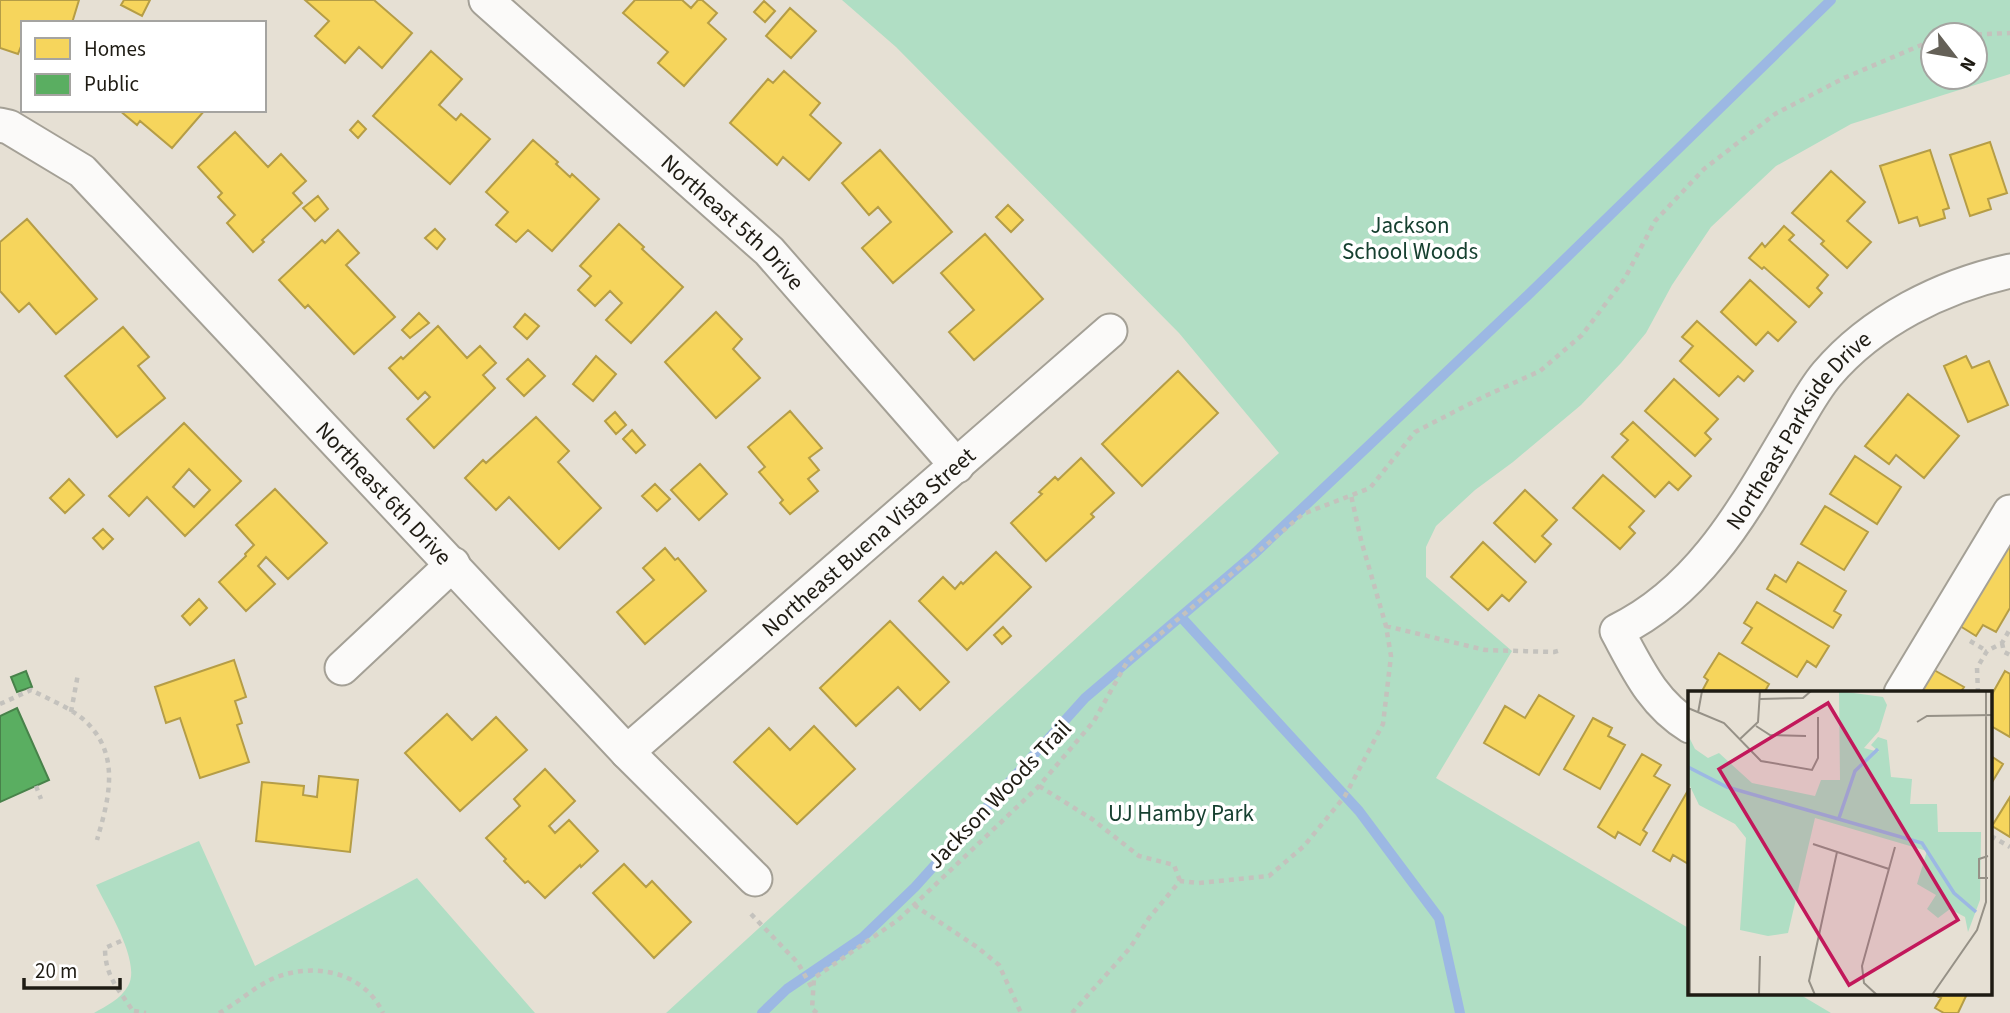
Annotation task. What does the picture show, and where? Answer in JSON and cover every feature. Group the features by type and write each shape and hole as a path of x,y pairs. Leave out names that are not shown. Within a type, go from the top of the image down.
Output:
{"street":[{"name":"Northeast 5th Drive","path":"486,0 769,251 957,466"},
{"name":"Northeast 6th Drive","path":"0,125 9,127 82,171 627,752 755,879"},
{"name":"Northeast Parkside Drive","path":"1688,725 1675,717 1656,698 1617,631 1647,615 1668,599 1712,554 1735,524 1815,390 1850,350 1885,324 1926,301 1966,283 2010,271"},
{"name":"Northeast Buena Vista Street","path":"627,752 1110,331"},
{"path":"1901,691 2010,512"},
{"path":"342,668 453,564"}],"path":[{"path":"1989,34 2010,33"},
{"name":"Jackson Woods Trail","path":"814,1012 814,978 898,920 1038,786 1094,721 1127,662 1303,514 1370,488 1415,432 1540,371 1582,335 1625,278 1654,221 1714,161 1776,114 1844,78 1919,46"},
{"path":"1180,881 1198,883 1269,876 1304,846 1341,800 1383,724 1391,656 1386,626 1351,495"},
{"path":"1386,626 1485,650 1561,650"},
{"path":"1978,691 1977,668 1987,651 2002,643 2010,629"},
{"path":"1964,637 1987,651"},
{"path":"2002,643 2004,652 2010,655"},
{"path":"71,712 78,674"},
{"path":"0,704 31,690 90,725 104,747 111,775 97,840"},
{"path":"36,786 41,799"},
{"path":"1038,786 1092,819 1139,856 1174,866 1180,881"},
{"path":"1993,837 2010,847"},
{"path":"1072,1013 1130,948 1149,918 1180,881"},
{"path":"914,905 999,965 1021,1013"},
{"path":"751,914 798,963 812,988 814,1012"},
{"path":"121,941 105,948 105,965 118,992 134,1012 146,1013"},
{"path":"219,1013 267,981 288,973 316,971 337,972 355,981 368,990 383,1013"}],"green space":[{"name":"Jackson School Woods","path":"842,0 2010,0 2010,74 1989,81 1989,21 1919,21 1919,91 1956,91 1851,124 1776,166 1711,227 1672,285 1646,333 1621,363 1581,405 1475,490 1436,526 1426,547 1426,577 1512,651 1436,778 1688,928 1688,996 1802,996 1831,1013 666,1013 1279,453 1179,333 896,47"},
{"path":"199,841 255,966 417,878 535,1013 94,1013 121,995 131,976 127,950 96,885"}],"building: Homes":[{"path":"0,0 79,0 73,21 21,21 21,46 18,54 0,48"},
{"path":"124,0 150,0 142,16 121,5"},
{"path":"305,0 374,0 412,33 382,68 359,47 345,63 315,36 329,21"},
{"path":"635,0 682,0 691,8 698,0 702,0 717,13 708,23 726,39 684,86 658,63 668,52 623,13"},
{"path":"764,1 775,11 765,22 754,12"},
{"path":"790,8 816,31 791,58 766,36"},
{"path":"431,51 462,79 439,105 456,120 461,114 490,139 450,184 373,116"},
{"path":"784,71 820,103 810,115 841,143 809,180 783,157 777,165 730,123 768,79 773,83"},
{"path":"121,112 203,112 172,148 140,121 137,125"},
{"path":"358,121 366,129 358,138 350,130"},
{"path":"235,132 268,167 281,154 306,181 293,193 302,203 262,240 264,242 253,252 227,223 235,215 218,197 222,193 198,167"},
{"path":"533,140 558,162 556,164 570,177 572,174 599,199 552,251 528,230 516,242 496,225 508,212 486,192"},
{"path":"1990,142 2007,193 1988,199 1991,209 1970,216 1950,155"},
{"path":"880,150 952,232 893,283 862,248 891,222 878,207 869,215 842,183"},
{"path":"1930,150 1949,208 1943,210 1945,218 1920,226 1917,217 1899,223 1880,166"},
{"path":"1831,171 1865,202 1847,221 1871,242 1847,268 1821,244 1824,241 1792,213"},
{"path":"318,196 328,209 315,221 303,208"},
{"path":"1008,205 1023,220 1011,232 996,217"},
{"path":"27,219 97,299 56,334 29,303 19,312 0,291 0,242"},
{"path":"619,224 683,287 631,343 606,320 622,303 610,291 595,306 578,290 591,276 580,266"},
{"path":"1784,226 1794,235 1789,240 1828,275 1817,288 1822,293 1809,307 1764,267 1762,269 1749,258 1762,243 1765,247"},
{"path":"435,229 445,239 437,249 425,238"},
{"path":"338,230 359,253 346,265 395,317 354,354 308,305 305,308 279,280 322,240 325,243"},
{"path":"985,234 1043,299 974,360 949,332 974,310 941,273"},
{"path":"1750,280 1796,322 1778,341 1768,332 1756,345 1721,312"},
{"path":"716,312 742,339 733,349 760,378 716,418 665,362"},
{"path":"419,313 429,323 410,338 402,330"},
{"path":"525,314 539,326 527,339 514,327"},
{"path":"1697,321 1753,371 1744,381 1738,376 1719,396 1680,361 1693,346 1682,337"},
{"path":"438,326 467,358 480,346 496,363 483,375 495,388 434,448 407,419 430,397 425,392 418,399 389,368 401,357 403,359"},
{"path":"123,327 149,357 138,366 165,398 117,437 65,376"},
{"path":"596,356 616,374 593,401 573,384"},
{"path":"1966,356 1972,368 1989,361 2008,405 1968,422 1944,366"},
{"path":"528,359 545,376 524,396 507,379"},
{"path":"1178,371 1218,413 1142,486 1102,444"},
{"path":"1674,379 1718,419 1705,433 1711,439 1695,456 1645,411"},
{"path":"1908,394 1959,436 1924,478 1896,455 1889,464 1865,446"},
{"path":"790,411 822,448 809,458 819,470 808,479 818,491 790,514 780,503 783,500 759,472 765,467 748,447"},
{"path":"615,412 626,425 616,434 605,421"},
{"path":"536,417 569,451 558,462 601,508 559,549 509,497 496,510 465,478 483,460 486,463"},
{"path":"1633,422 1691,476 1678,490 1669,482 1655,497 1612,457 1628,440 1621,434"},
{"path":"184,423 241,481 185,536 147,497 129,516 109,496","holes":["189,469 210,490 194,507 173,487"]},
{"path":"632,430 645,445 636,453 623,439"},
{"path":"1855,456 1901,487 1877,524 1830,494"},
{"path":"1081,458 1114,493 1091,514 1094,517 1046,561 1011,523 1042,494 1039,492 1055,477 1058,480"},
{"path":"700,464 727,494 699,520 671,490"},
{"path":"1603,475 1644,511 1629,527 1635,533 1620,549 1573,508"},
{"path":"69,479 84,495 65,513 50,498"},
{"path":"655,484 670,499 657,511 642,496"},
{"path":"275,489 327,543 288,579 266,557 258,566 275,584 246,611 219,582 254,545 236,525"},
{"path":"1525,490 1557,520 1542,536 1551,544 1535,562 1494,523"},
{"path":"1825,506 1868,532 1844,570 1801,544"},
{"path":"103,529 113,539 103,549 93,538"},
{"path":"2010,541 2010,608 1996,632 1983,625 1976,636 1960,626"},
{"path":"1483,542 1526,582 1509,601 1502,595 1488,610 1451,577"},
{"path":"665,548 675,560 678,558 706,591 645,644 617,612 654,580 643,568"},
{"path":"996,552 1031,587 967,650 919,601 943,577 955,589 961,582 963,584"},
{"path":"1798,562 1846,591 1834,611 1841,615 1833,628 1767,589 1775,575 1786,582"},
{"path":"199,599 207,608 190,625 182,616"},
{"path":"1757,602 1829,646 1816,667 1807,661 1797,677 1742,643 1752,628 1744,623"},
{"path":"890,621 949,682 920,710 898,687 856,726 820,688"},
{"path":"1003,627 1011,636 1002,644 994,635"},
{"path":"1719,653 1769,684 1765,691 1702,691 1708,680 1704,677"},
{"path":"234,660 246,697 235,701 242,723 237,725 249,762 200,778 180,718 166,723 155,687"},
{"path":"1934,670 1964,687 1961,691 1921,691"},
{"path":"2005,671 2010,674 2010,737 1993,727 1993,692"},
{"path":"1539,695 1574,716 1539,775 1484,743 1505,706 1525,718"},
{"path":"447,714 472,740 496,717 527,750 460,811 405,753"},
{"path":"1593,718 1612,728 1608,736 1625,745 1600,789 1564,769"},
{"path":"814,726 855,769 797,824 734,762 769,728 790,750"},
{"path":"1642,754 1661,765 1654,776 1670,785 1643,830 1647,833 1640,845 1618,832 1615,838 1598,827"},
{"path":"1993,757 2003,764 1993,781"},
{"path":"545,769 575,801 549,826 555,833 569,820 598,851 545,898 528,881 525,883 486,838 520,806 514,799"},
{"path":"319,776 358,780 350,852 256,841 262,782 304,786 303,795 317,797"},
{"path":"1688,790 1688,864 1673,855 1670,861 1653,851"},
{"path":"2010,797 2010,837 1993,824"},
{"path":"624,864 646,887 652,881 691,922 654,958 593,893"},
{"path":"1937,996 1966,996 1958,1013 1944,1013 1935,1008 1941,998"}],"building: Public":[{"path":"26,671 32,687 17,692 11,677"},
{"path":"17,708 49,780 0,802 0,716"}],"waterway":[{"path":"762,1013 787,989 862,938 915,887 1085,698 1253,555 1528,295 1831,0"},
{"path":"1181,617 1359,811 1439,918 1460,1013"}],"park label":[{"name":"UJ Hamby Park","path":"1181,813"}]}
